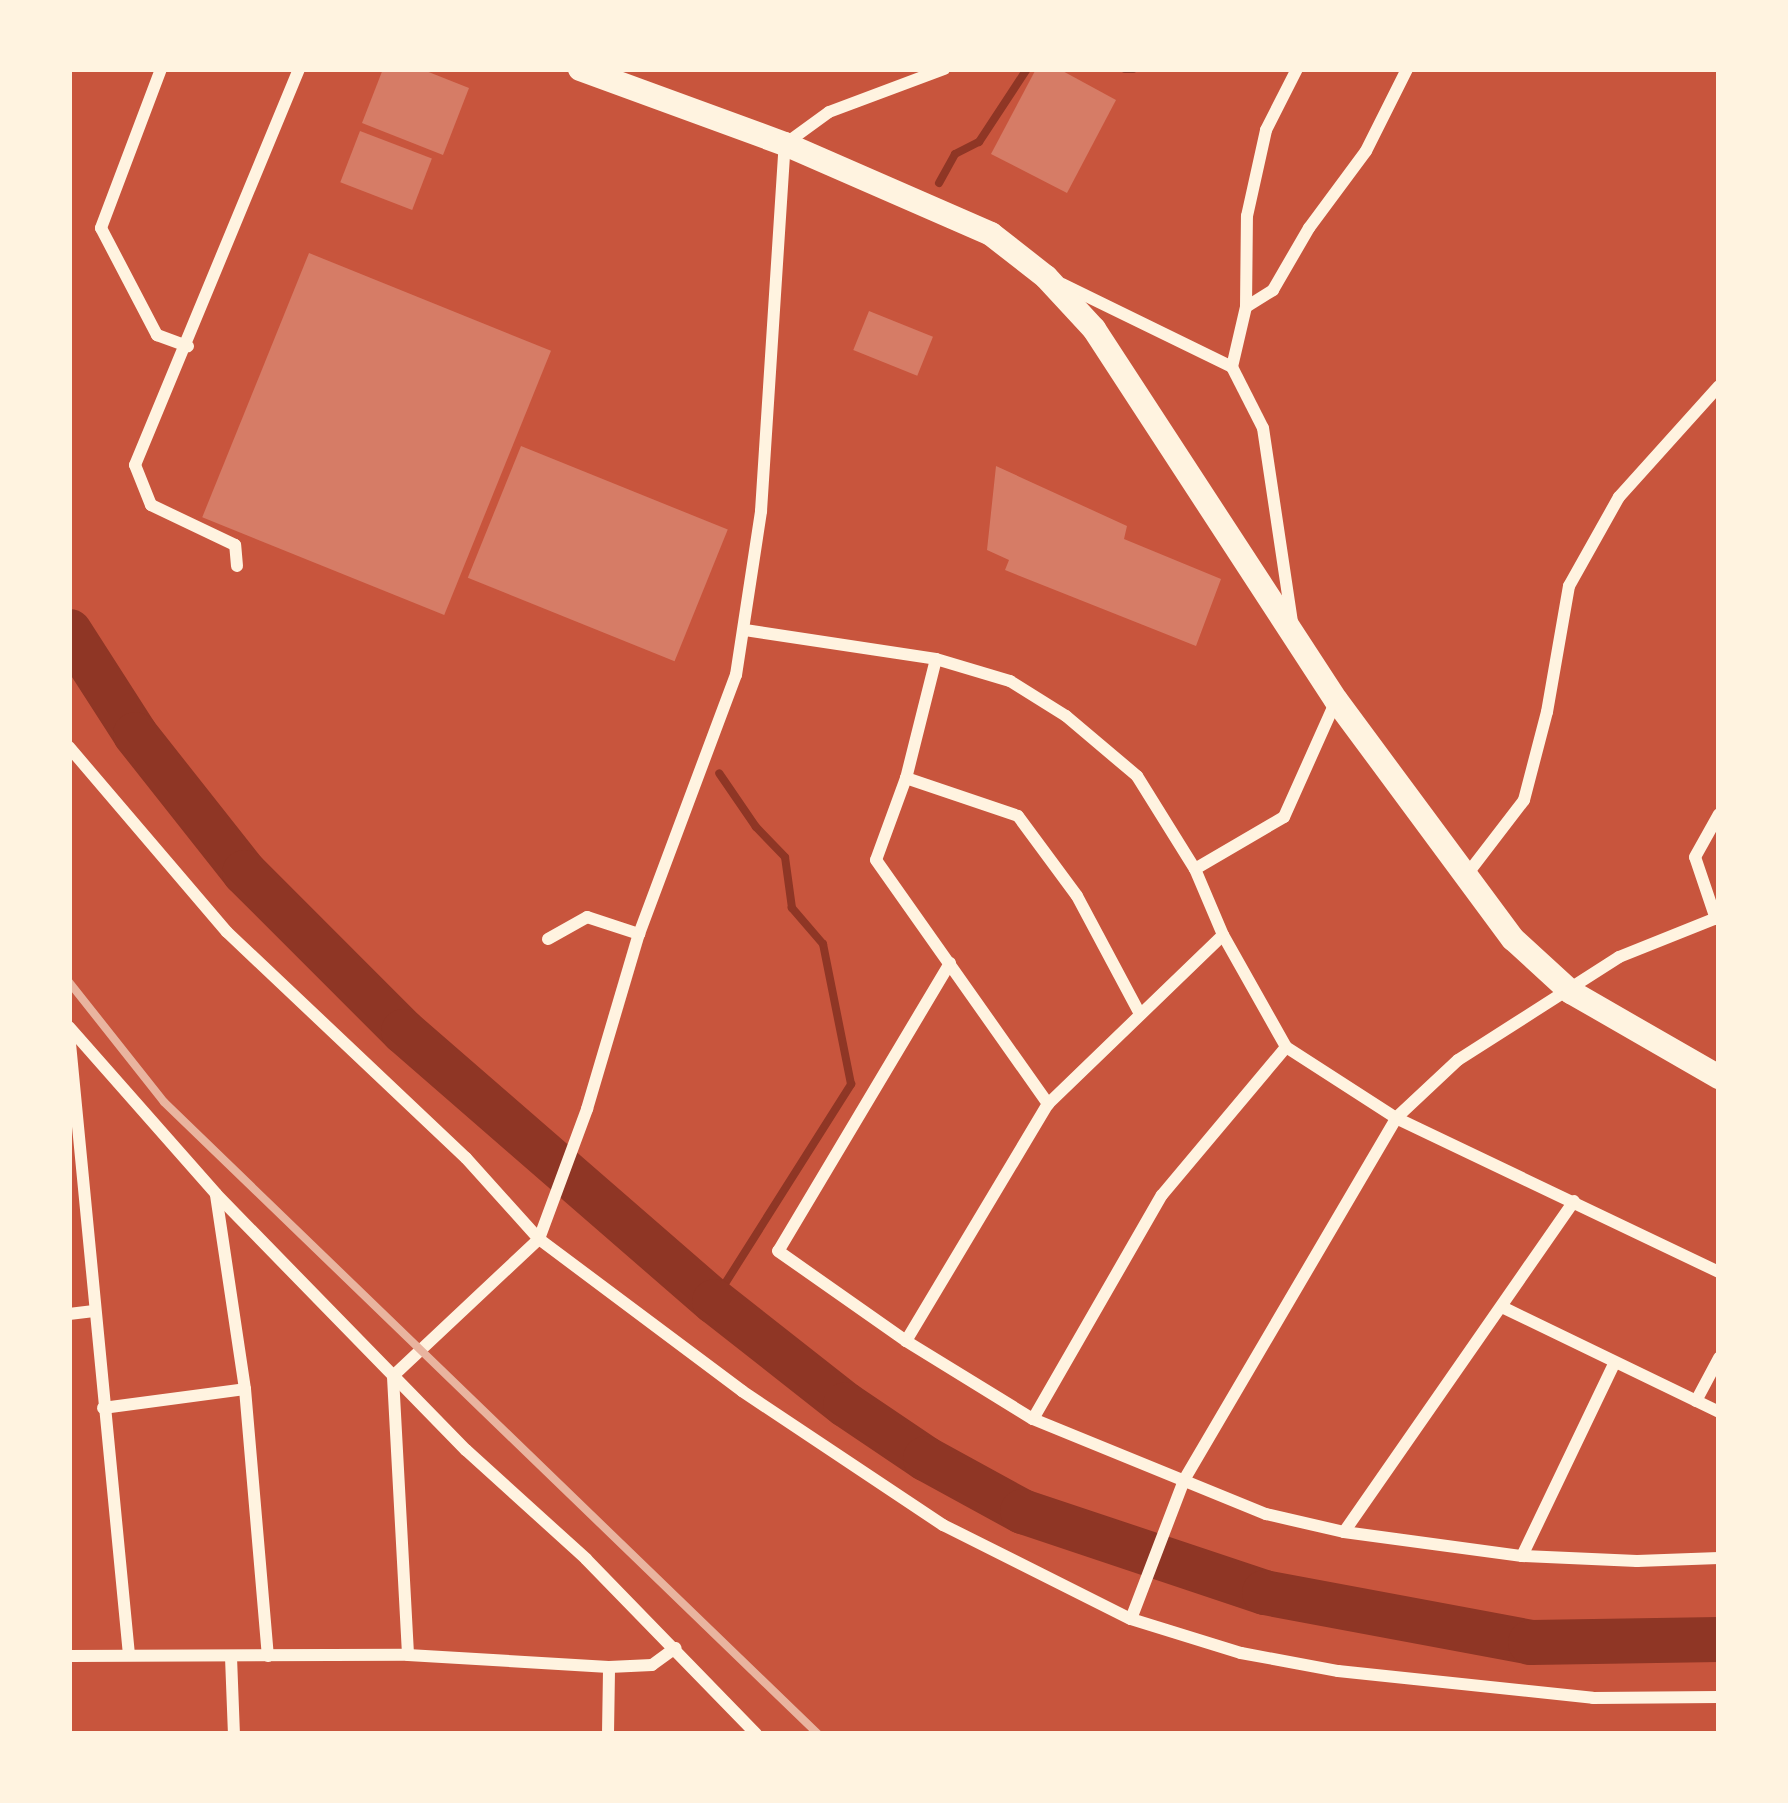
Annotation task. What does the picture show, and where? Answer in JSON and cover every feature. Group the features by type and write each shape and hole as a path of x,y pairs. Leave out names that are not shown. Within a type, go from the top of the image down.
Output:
{"main road":[{"path":"580,69 784,144 991,234 1046,278 1094,329 1336,700 1513,939 1571,992 1719,1077"}],"street":[{"path":"161,69 101,228 157,334 188,346"},
{"path":"237,566 236,545 152,505 135,466 299,69"},
{"path":"408,1655 393,1376 539,1239 587,1109 639,934 736,675 761,511 784,144 829,112 944,69"},
{"path":"1232,367 1246,308 1247,216 1266,130 1297,69"},
{"path":"1246,308 1273,290 1309,228 1366,151 1407,69"},
{"path":"1046,278 1232,367 1263,428 1292,629"},
{"path":"1465,877 1524,800 1569,586 1619,497 1719,386"},
{"path":"745,630 935,659 1010,681 1066,716 1137,776 1195,869 1223,935 1286,1047 1396,1118 1719,1272"},
{"path":"935,659 906,778 876,860 1048,1104"},
{"path":"1195,869 1285,817 1336,700"},
{"path":"69,747 227,932 466,1158 539,1239 839,1460 943,1525 1131,1619 1241,1653 1338,1671 1593,1698 1719,1697"},
{"path":"906,778 1018,816 1077,896 1140,1014"},
{"path":"1131,1619 1184,1480 1396,1118 1458,1060 1571,992 1619,957 1718,918 1695,856 1719,814"},
{"path":"548,939 587,917 639,934"},
{"path":"905,1341 1048,1104 1223,935"},
{"path":"950,964 778,1251 905,1341 1033,1419 1267,1514 1344,1532 1522,1556 1637,1562 1719,1558"},
{"path":"69,1030 216,1194 393,1376 675,1648 756,1734"},
{"path":"69,1030 92,1311 129,1655"},
{"path":"1033,1419 1162,1195 1286,1047"},
{"path":"216,1194 245,1389 268,1656"},
{"path":"1344,1532 1574,1201"},
{"path":"1502,1307 1719,1412"},
{"path":"69,1314 92,1311"},
{"path":"1696,1401 1719,1358"},
{"path":"1522,1556 1615,1364"},
{"path":"103,1408 245,1389"},
{"path":"69,1656 408,1655 609,1667 652,1666 675,1648"},
{"path":"231,1657 233,1734"},
{"path":"608,1734 609,1667"}],"building":[{"path":"383,69 421,69 469,88 443,155 362,123"},
{"path":"1036,69 1059,69 1116,100 1067,193 991,154"},
{"path":"360,131 432,159 412,210 340,182"},
{"path":"309,253 551,351 444,615 202,517"},
{"path":"869,311 933,337 917,376 853,350"},
{"path":"521,446 728,530 675,661 468,578"},
{"path":"996,466 1127,526 1124,539 1221,579 1196,646 1005,570 1009,560 987,550"}],"waterway":[{"path":"939,183 955,154 979,142 1027,69"},
{"path":"1125,69 1133,69"},
{"path":"69,631 135,734 244,872 403,1031 714,1301 845,1404 925,1458 1022,1511 1264,1592 1530,1642 1719,1639"},
{"path":"714,1301 851,1084 823,944 792,908 785,857 756,827 719,773"}],"railway":[{"path":"69,982 164,1102 818,1734"}]}
